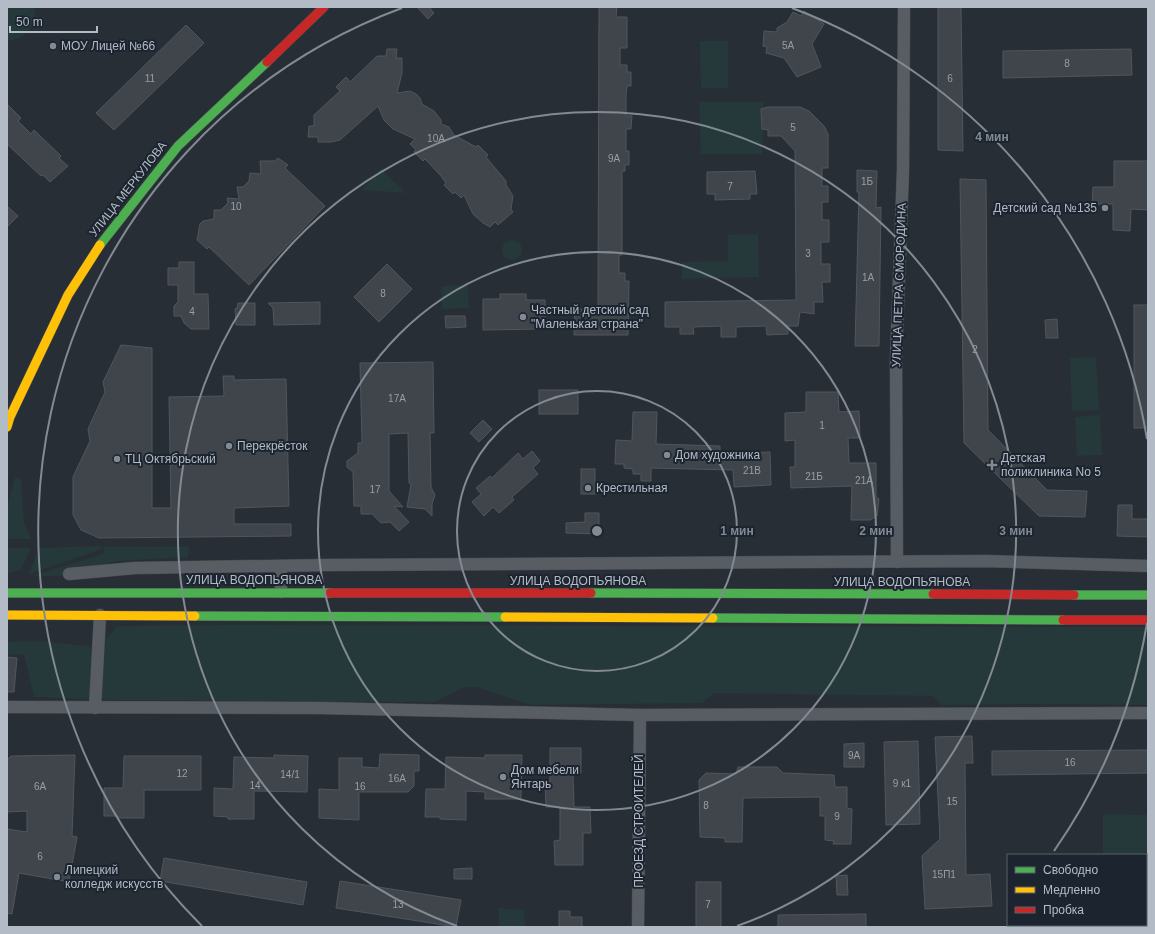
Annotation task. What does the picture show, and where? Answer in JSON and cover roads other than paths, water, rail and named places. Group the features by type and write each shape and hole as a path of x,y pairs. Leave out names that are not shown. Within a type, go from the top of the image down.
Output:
{"main road":[{"name":"УЛИЦА МЕРКУЛОВА","path":"7,427 10,417 68,295 92,255 178,146 324,7"},
{"name":"УЛИЦА ВОДОПЬЯНОВА","path":"7,593 281,592 1148,595"},
{"path":"7,616 100,615 1148,620"}],"street":[{"name":"УЛИЦА ПЕТРА СМОРОДИНА","path":"897,562 896,368 903,166 904,7"},
{"path":"69,574 135,568 281,566 986,561 1148,566"},
{"path":"281,566 281,592"},
{"path":"95,708 100,615"},
{"path":"7,707 320,708 640,715 1148,713"},
{"name":"ПРОЕЗД СТРОИТЕЛЕЙ","path":"638,927 640,715"}],"place":[{"name":"МОУ Лицей №66","path":"53,46"},
{"name":"Детский сад №135","path":"1105,208"},
{"name":"Частный детский сад \"Маленькая страна\"","path":"523,317"},
{"name":"Перекрёсток","path":"229,446"},
{"name":"Дом художника","path":"667,455"},
{"name":"ТЦ Октябрьский","path":"117,459"},
{"name":"Детская поликлиника No 5","path":"992,465"},
{"name":"Крестильная","path":"588,488"},
{"name":"Дом мебели Янтарь","path":"503,777"},
{"name":"Липецкий колледж искусств","path":"57,877"}]}
